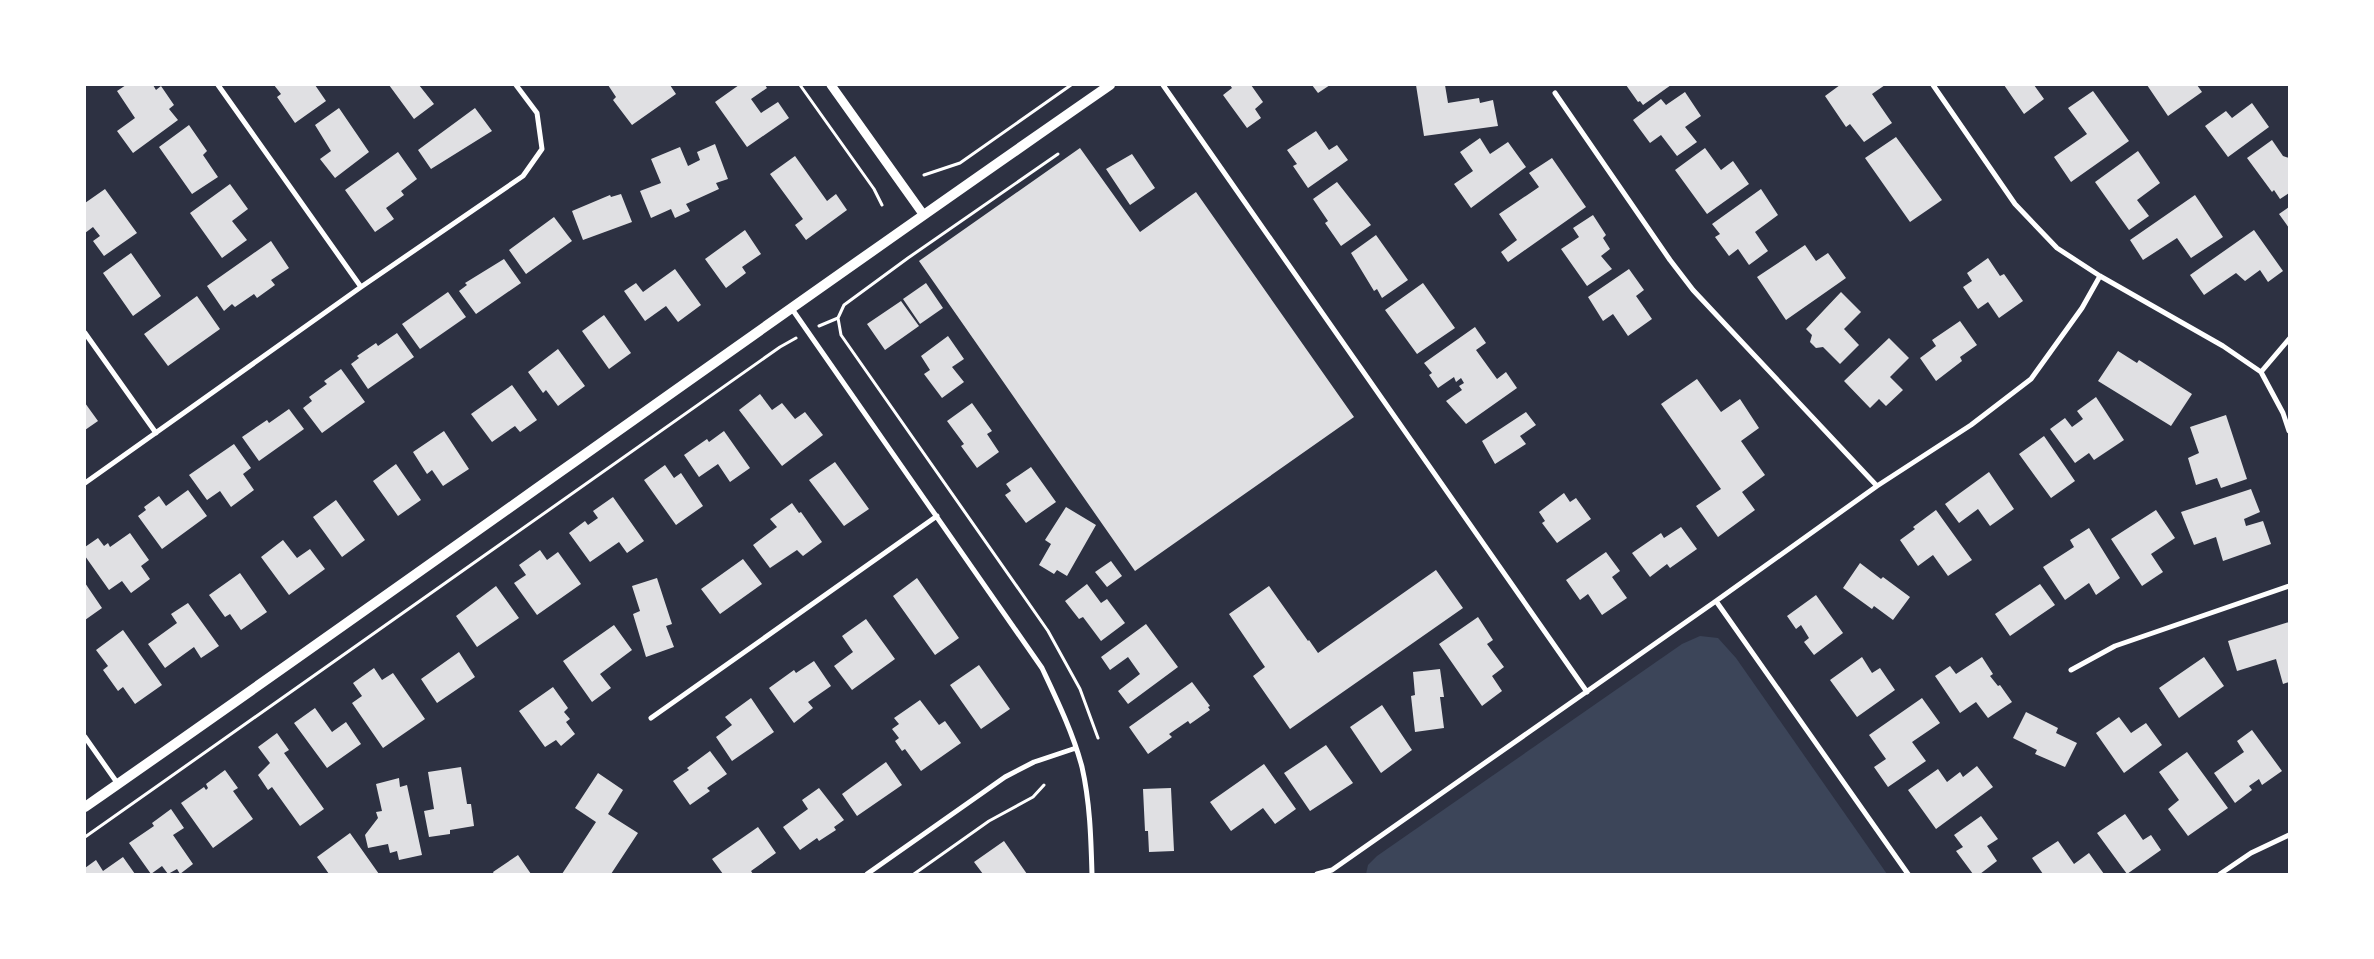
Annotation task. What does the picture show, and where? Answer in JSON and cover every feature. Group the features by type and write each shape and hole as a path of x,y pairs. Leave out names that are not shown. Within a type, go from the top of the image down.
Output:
{"main road":[{"path":"85,807 792,309 923,214 1110,85"}],"street":[{"path":"218,85 361,287"},
{"path":"85,483 361,287 523,176 542,149 537,113 516,85"},
{"path":"831,85 923,214"},
{"path":"1163,85 1587,692"},
{"path":"1933,85 2015,204 2057,248 2100,276 2223,346 2261,372 2283,412 2289,431"},
{"path":"1555,93 1670,260 1693,290 1877,486"},
{"path":"1317,874 1333,872 1877,486 1971,425 2031,379 2082,308 2100,276"},
{"path":"792,309 1042,668 1076,748 1082,769 1091,828 1092,874"},
{"path":"85,333 156,433"},
{"path":"2261,372 2289,338"},
{"path":"651,718 937,516"},
{"path":"2072,670 2115,646 2289,586"},
{"path":"1716,602 1908,874"},
{"path":"85,737 118,784"},
{"path":"867,874 1005,777 1034,762 1076,748"},
{"path":"2220,874 2251,853 2289,835"}],"path":[{"path":"800,85 874,189 882,206"},
{"path":"924,175 960,163 1072,85"},
{"path":"1058,154 844,305 838,318 841,335 1048,631 1080,689 1098,738"},
{"path":"85,837 780,347 830,319 838,318"},
{"path":"914,874 989,821 1033,796 1044,784"}],"shaded area":[{"path":"1700,636 1718,638 1736,658 1887,874 1366,874 1368,865 1377,856 1682,644"}],"building":[{"path":"126,85 153,85 156,90 161,86 174,105 169,109 178,120 133,153 117,131 135,118 117,91"},
{"path":"274,85 315,85 326,101 295,123 277,97 281,94"},
{"path":"389,85 419,85 434,104 414,119"},
{"path":"608,85 670,85 676,94 632,125 613,100 616,97"},
{"path":"739,85 765,85 767,88 751,99 761,113 778,102 789,118 747,147 715,102"},
{"path":"1230,85 1251,85 1263,102 1255,109 1261,118 1247,128 1223,95 1232,88"},
{"path":"1312,85 1330,85 1318,93"},
{"path":"1416,85 1445,85 1448,103 1479,98 1480,103 1493,100 1498,126 1424,136"},
{"path":"1626,85 1671,85 1643,105 1640,101 1638,102"},
{"path":"1840,85 1885,85 1872,94 1892,123 1864,142 1850,124 1846,127 1825,96"},
{"path":"2004,85 2034,85 2044,99 2024,114"},
{"path":"2147,85 2197,85 2202,92 2168,116"},
{"path":"2093,91 2129,141 2071,182 2054,157 2087,134 2068,108"},
{"path":"1685,92 1701,116 1685,127 1697,142 1677,156 1661,135 1650,143 1633,120 1661,99 1666,105"},
{"path":"2252,103 2269,127 2228,157 2205,126 2226,111 2232,118"},
{"path":"339,108 369,152 335,178 320,159 331,151 315,125"},
{"path":"475,108 492,131 431,169 418,150"},
{"path":"189,125 207,151 203,155 218,177 192,194 159,147"},
{"path":"1316,131 1329,150 1337,145 1348,160 1308,188 1293,166 1297,164 1287,150"},
{"path":"1896,137 1942,200 1910,222 1865,158"},
{"path":"1480,138 1490,154 1508,142 1526,167 1471,208 1454,184 1473,171 1460,152"},
{"path":"2272,140 2283,156 2289,158 2289,193 2280,199 2274,190 2272,192 2247,158"},
{"path":"715,144 728,179 716,183 719,189 686,204 690,211 675,218 671,209 651,218 640,191 661,183 651,159 680,147 688,166 700,160 697,152"},
{"path":"1080,148 1140,232 1196,192 1354,417 1135,571 919,261"},
{"path":"1705,148 1721,170 1733,161 1749,184 1707,214 1675,170"},
{"path":"2138,151 2160,183 2137,200 2149,216 2129,230 2095,182"},
{"path":"398,152 417,179 401,191 404,195 386,208 394,219 375,232 345,190"},
{"path":"1132,154 1155,188 1130,205 1106,169"},
{"path":"795,156 827,201 836,194 847,210 806,240 795,225 803,219 770,174"},
{"path":"1552,158 1586,207 1508,262 1501,252 1517,240 1499,214 1539,187 1529,173"},
{"path":"1337,182 1371,225 1341,246 1325,223 1328,221 1313,199"},
{"path":"230,184 248,209 232,221 247,240 222,258 190,213"},
{"path":"105,189 137,233 104,256 93,241 100,236 93,227 85,233 85,203"},
{"path":"1761,189 1778,215 1755,232 1768,251 1749,265 1738,249 1729,256 1715,237 1720,234 1712,224"},
{"path":"621,194 632,222 583,240 572,211 610,195 611,197"},
{"path":"2195,195 2223,237 2191,258 2177,238 2143,260 2130,240"},
{"path":"2289,207 2289,228 2279,214"},
{"path":"1593,215 1606,235 1603,238 1610,249 1601,256 1612,269 1587,286 1561,249 1579,237 1573,228"},
{"path":"554,217 572,241 526,274 509,250"},
{"path":"745,230 761,254 742,267 746,273 726,288 705,259"},
{"path":"2254,230 2283,271 2268,282 2260,270 2245,281 2236,273 2204,295 2190,275"},
{"path":"1376,235 1408,280 1382,298 1377,289 1374,291 1351,253"},
{"path":"271,241 289,268 271,280 275,285 257,298 254,294 235,307 232,304 224,311 207,286"},
{"path":"1805,245 1816,261 1828,253 1846,278 1786,320 1757,277"},
{"path":"131,253 161,296 133,316 103,273"},
{"path":"1988,258 2000,276 2004,274 2023,301 1999,318 1988,302 1978,309 1963,287 1972,281 1967,273"},
{"path":"504,259 521,283 476,314 459,291 467,285 465,283"},
{"path":"675,269 701,305 678,322 666,306 645,321 624,291 636,283 643,292"},
{"path":"1629,269 1644,290 1636,296 1652,319 1628,336 1613,314 1603,321 1588,297"},
{"path":"926,283 943,308 920,324 903,299"},
{"path":"1423,283 1455,328 1417,354 1385,310"},
{"path":"448,292 466,317 420,349 402,324"},
{"path":"1841,292 1861,312 1844,329 1859,345 1840,364 1823,347 1816,348 1810,342 1812,335 1806,329"},
{"path":"197,296 220,329 168,366 144,334"},
{"path":"901,301 919,326 885,350 867,324"},
{"path":"604,315 631,353 609,369 582,331"},
{"path":"1960,321 1977,345 1960,357 1962,361 1936,381 1920,358 1936,346 1932,340"},
{"path":"1475,327 1486,343 1476,350 1497,379 1506,372 1517,388 1466,424 1446,401 1462,390 1459,386 1464,383 1461,378 1456,382 1454,377 1438,388 1429,375 1432,373 1424,363"},
{"path":"397,333 414,357 368,389 351,364 359,358 357,356 376,343 378,346"},
{"path":"948,336 964,359 952,367 964,382 942,398 924,374 930,370 921,356"},
{"path":"1889,338 1909,358 1890,377 1903,390 1886,406 1879,399 1870,408 1844,381"},
{"path":"558,349 585,386 558,406 546,390 543,393 528,372"},
{"path":"2118,351 2137,363 2139,360 2192,394 2171,426 2098,381"},
{"path":"341,369 365,402 322,433 303,408 312,401 309,397 327,384 324,381"},
{"path":"1697,379 1721,412 1740,399 1759,428 1741,441 1765,475 1742,492 1755,510 1718,537 1696,506 1721,489 1661,404"},
{"path":"512,385 537,420 520,432 515,426 492,442 471,414"},
{"path":"760,394 772,410 782,403 795,419 805,412 823,435 782,466 739,410"},
{"path":"2096,397 2124,440 2094,460 2089,453 2075,463 2050,429 2065,418 2072,427 2083,419 2077,411"},
{"path":"85,403 98,421 85,430"},
{"path":"972,403 992,431 987,434 999,452 977,468 961,446 964,444 947,421"},
{"path":"289,409 304,429 259,461 242,437 267,420 269,423"},
{"path":"1526,412 1536,425 1520,436 1526,444 1495,464 1482,441"},
{"path":"2226,415 2247,479 2221,488 2217,478 2196,485 2188,458 2199,453 2190,427"},
{"path":"444,431 469,469 443,486 432,470 427,474 413,452"},
{"path":"724,431 750,468 730,482 718,464 699,477 684,455 707,439 709,442"},
{"path":"2044,436 2075,481 2051,498 2019,454"},
{"path":"234,444 251,468 243,474 254,490 231,507 220,491 207,500 189,475"},
{"path":"835,462 869,509 844,526 809,480"},
{"path":"396,464 421,500 398,516 373,481"},
{"path":"665,465 674,478 681,473 703,506 676,525 644,480"},
{"path":"1031,467 1056,502 1026,523 1005,495 1011,491 1006,484"},
{"path":"1989,472 2014,509 1990,526 1978,509 1959,523 1945,504"},
{"path":"2251,489 2260,512 2244,519 2246,526 2263,521 2271,544 2223,561 2216,537 2194,545 2181,512"},
{"path":"188,490 207,516 162,549 138,516 146,510 144,507 159,496 166,506"},
{"path":"1564,493 1570,502 1576,498 1591,519 1557,543 1542,523 1545,521 1539,512"},
{"path":"613,497 644,541 627,553 619,542 590,562 569,533 585,521 588,525 598,518 593,511"},
{"path":"336,500 365,540 342,557 313,517"},
{"path":"792,503 799,513 801,512 822,542 803,556 797,550 770,568 753,545 777,527 770,519"},
{"path":"1066,507 1096,525 1067,576 1057,570 1054,574 1039,565 1051,544 1045,540"},
{"path":"1936,510 1972,560 1948,576 1933,555 1918,566 1900,540 1915,529 1913,527"},
{"path":"2156,510 2175,538 2151,554 2163,572 2142,586 2111,539"},
{"path":"1681,527 1697,549 1670,568 1667,564 1650,577 1632,553 1661,533 1664,538"},
{"path":"2089,528 2120,578 2096,595 2089,583 2065,600 2043,567 2074,547 2070,540"},
{"path":"130,533 149,560 141,566 150,579 131,593 122,581 109,590 85,556 85,547 98,538 104,546 108,543 110,547"},
{"path":"283,540 297,558 310,549 325,569 289,595 261,557"},
{"path":"540,550 547,560 558,552 581,584 537,615 514,583 526,575 519,565"},
{"path":"1606,552 1620,571 1612,577 1627,598 1602,615 1588,594 1580,600 1566,580"},
{"path":"743,559 762,584 720,614 701,589"},
{"path":"1111,561 1122,576 1107,587 1095,572"},
{"path":"1860,563 1910,597 1893,620 1874,606 1872,609 1843,588"},
{"path":"1436,570 1463,608 1290,729 1253,676 1265,667 1229,614 1269,586 1318,653"},
{"path":"240,573 267,612 241,630 230,614 225,617 209,595"},
{"path":"657,578 672,624 666,626 674,647 646,657 633,614 640,611 632,586"},
{"path":"917,578 959,638 935,655 893,596"},
{"path":"85,583 102,608 85,620"},
{"path":"1087,584 1101,603 1107,599 1125,623 1101,641 1083,617 1079,619 1065,601"},
{"path":"2040,584 2055,605 2010,636 1995,614"},
{"path":"496,586 519,618 477,647 456,616"},
{"path":"1816,595 1843,633 1814,655 1804,642 1809,638 1801,625 1796,629 1787,616"},
{"path":"188,603 219,646 201,658 194,647 165,668 148,644 177,623 171,614"},
{"path":"1478,617 1493,640 1487,644 1504,667 1492,676 1502,691 1482,706 1439,644"},
{"path":"866,619 895,659 852,690 834,666 853,652 842,636"},
{"path":"2289,622 2289,682 2283,684 2276,659 2237,671 2228,641"},
{"path":"1146,624 1178,667 1128,704 1118,691 1140,674 1128,657 1110,670 1101,657"},
{"path":"614,625 632,650 600,674 611,688 592,702 563,661"},
{"path":"123,630 162,685 135,704 123,687 118,691 103,670 108,666 96,650"},
{"path":"459,652 475,677 437,703 421,679"},
{"path":"1862,657 1872,673 1880,668 1895,690 1857,717 1830,680"},
{"path":"1982,657 1993,674 1990,676 1998,686 2000,685 2012,702 1988,718 1976,702 1960,713 1935,676 1950,666 1956,674"},
{"path":"2204,657 2224,686 2179,718 2159,688"},
{"path":"814,661 831,686 808,702 813,708 794,723 769,688 794,670 796,673"},
{"path":"979,665 1010,709 981,729 950,685"},
{"path":"374,668 382,680 393,673 425,719 383,748 352,703 362,696 353,683"},
{"path":"1440,669 1444,697 1440,697 1444,728 1415,732 1411,696 1415,695 1413,672"},
{"path":"1192,682 1210,706 1208,707 1210,710 1190,724 1188,721 1169,734 1172,737 1148,754 1129,727"},
{"path":"553,687 568,708 564,712 570,719 566,722 575,734 561,746 556,740 545,747 519,711"},
{"path":"751,698 774,732 732,761 716,737 732,725 725,717"},
{"path":"1922,698 1940,723 1912,742 1926,761 1888,787 1874,767 1886,759 1869,735"},
{"path":"920,700 939,725 945,721 961,743 921,771 905,749 902,751 895,741 899,738 892,729 899,724 894,718"},
{"path":"1382,705 1412,750 1381,773 1350,727"},
{"path":"315,708 332,732 346,722 361,744 327,768 294,723"},
{"path":"2026,712 2058,728 2056,733 2077,743 2065,767 2035,754 2037,750 2013,738"},
{"path":"2119,717 2131,733 2146,723 2162,745 2124,773 2096,733"},
{"path":"2252,730 2282,771 2262,785 2259,779 2249,786 2252,790 2235,803 2214,773 2244,752 2237,741"},
{"path":"277,733 289,750 284,753 324,809 300,826 272,787 268,790 258,775 270,763 258,747"},
{"path":"1326,745 1353,783 1310,811 1284,773"},
{"path":"710,751 727,774 707,788 710,791 690,805 673,781 689,770 687,768"},
{"path":"2187,752 2228,808 2188,836 2168,809 2179,800 2159,772"},
{"path":"886,762 902,785 857,816 842,794"},
{"path":"1264,764 1296,809 1275,824 1263,808 1231,831 1210,802"},
{"path":"1977,766 1993,787 1936,829 1908,790 1938,769 1947,782 1960,772 1963,777"},
{"path":"461,767 467,804 471,804 474,826 450,830 450,834 429,837 424,811 434,809 428,772"},
{"path":"225,770 238,788 233,791 253,819 213,848 181,803 204,787 206,790 208,788 206,784"},
{"path":"598,773 623,790 608,814 638,833 611,874 562,874 596,822 575,808"},
{"path":"399,778 400,787 407,785 422,855 399,860 397,851 390,853 388,844 368,848 365,835 378,818 376,812 382,811 376,784"},
{"path":"819,788 844,820 834,827 836,830 819,841 817,838 800,850 783,827 808,809 802,800"},
{"path":"1171,788 1174,851 1149,852 1148,831 1145,831 1143,789"},
{"path":"171,809 184,828 173,835 193,864 180,874 177,869 168,874 162,866 151,874 129,843 154,826 152,823"},
{"path":"2125,814 2143,840 2151,835 2161,850 2127,874 2097,833"},
{"path":"1981,816 1998,839 1987,846 1997,861 1980,874 1973,874 1956,851 1963,847 1954,835"},
{"path":"758,827 776,853 751,871 753,874 723,874 712,859"},
{"path":"350,833 379,874 329,874 317,857"},
{"path":"1004,841 1027,874 983,874 974,862"},
{"path":"2058,841 2074,864 2089,853 2104,874 2043,874 2032,858"},
{"path":"518,855 531,874 494,874 493,872"},
{"path":"123,857 135,874 85,874 85,868 96,860 103,871"}]}
